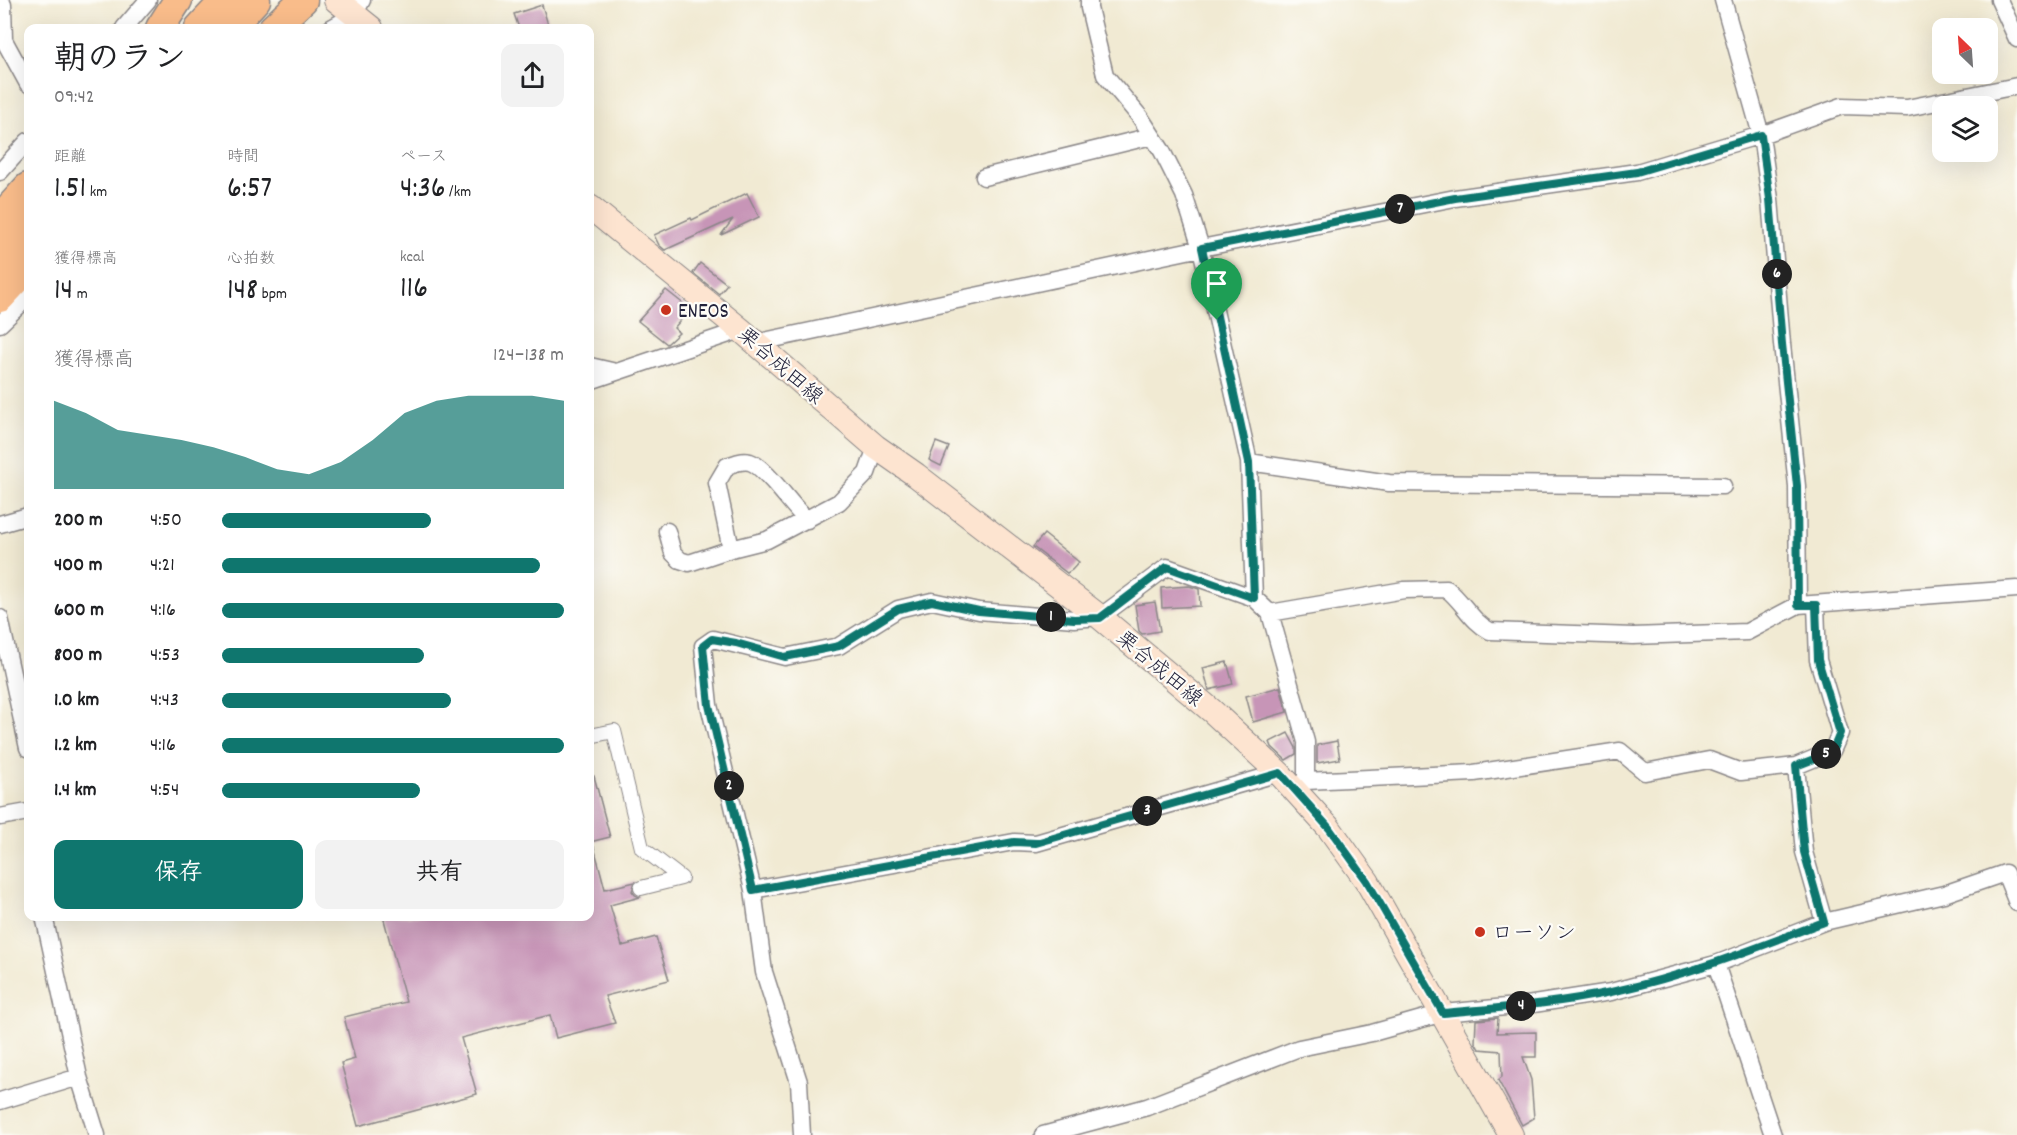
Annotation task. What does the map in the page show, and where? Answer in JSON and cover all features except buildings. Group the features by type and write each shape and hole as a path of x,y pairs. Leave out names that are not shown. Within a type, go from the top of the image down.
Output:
{"highway":[{"path":"163,24 178,0"},
{"path":"203,24 225,0"},
{"path":"234,24 256,0"},
{"path":"277,24 303,0"},
{"path":"0,218 24,191"},
{"path":"0,242 24,216"},
{"path":"0,273 24,247"},
{"path":"0,298 24,272"}],"main road":[{"name":"栗合成田線","path":"594,210 748,336 876,447 916,475 1100,618 1292,779 1367,881 1511,1135"}],"street":[{"path":"127,24 148,0"},
{"path":"1089,0 1106,75 1162,151 1184,195 1202,248 1249,462 1254,598"},
{"path":"1723,0 1761,135 1770,199 1797,486 1798,605"},
{"path":"1999,0 2017,39"},
{"path":"0,3 3,6 4,40 24,77"},
{"path":"337,24 355,11"},
{"path":"594,380 748,336 1455,198 1637,172 1761,135 1842,106 1907,108 2017,86"},
{"path":"984,177 1152,136"},
{"path":"0,172 24,145"},
{"path":"0,324 24,301"},
{"path":"594,367 616,372"},
{"path":"667,531 673,553 680,560 689,563 767,540 839,502 867,473 876,447"},
{"path":"731,549 717,483 727,466 742,461 753,463 763,470 794,508 807,520"},
{"path":"1249,462 1389,483 1723,486"},
{"path":"0,524 24,517"},
{"path":"802,1135 799,1082 764,972 753,890 709,705 703,646 712,639 736,643 785,657 839,646 898,609 932,601 979,611 1074,619 1100,618 1167,567 1254,598 1269,613 1306,742 1292,779"},
{"path":"1269,613 1404,590 1448,589 1460,599 1479,626 1490,631 1633,636 1747,632 1798,605 2017,588"},
{"path":"753,890 1014,842 1036,843 1292,779 1474,773 1620,751 1645,772 1709,760 1741,772 1796,766 1832,752 1840,733 1818,660 1816,605"},
{"path":"0,618 24,729"},
{"path":"594,735 614,731 642,848 681,878 641,888"},
{"path":"1796,766 1804,852 1824,922"},
{"path":"0,817 24,813"},
{"path":"1043,1135 1147,1107 1299,1048 1372,1033 1443,1013 1527,1005 1611,992 1716,964 1824,922 1944,894 2005,873 2017,903"},
{"path":"45,921 79,1077 97,1135"},
{"path":"1716,964 1773,1135"},
{"path":"0,1101 79,1077"}],"place":[{"name":"ENEOS","path":"666,310"},
{"name":"ローソン","path":"1480,932"}],"route":[{"path":"1761,135 1770,199 1797,486 1798,605 1816,605 1818,660 1840,733 1832,752 1796,766 1804,852 1824,922 1716,964 1611,992 1527,1005 1443,1013 1367,881 1329,828 1280,773 1036,843 1014,842 753,890 709,705 703,646 712,639 736,643 785,657 839,646 898,609 932,601 979,611 1074,619 1100,618 1167,567 1254,598 1249,462 1217,320 1202,248 1455,198 1637,172 1761,135"}]}
